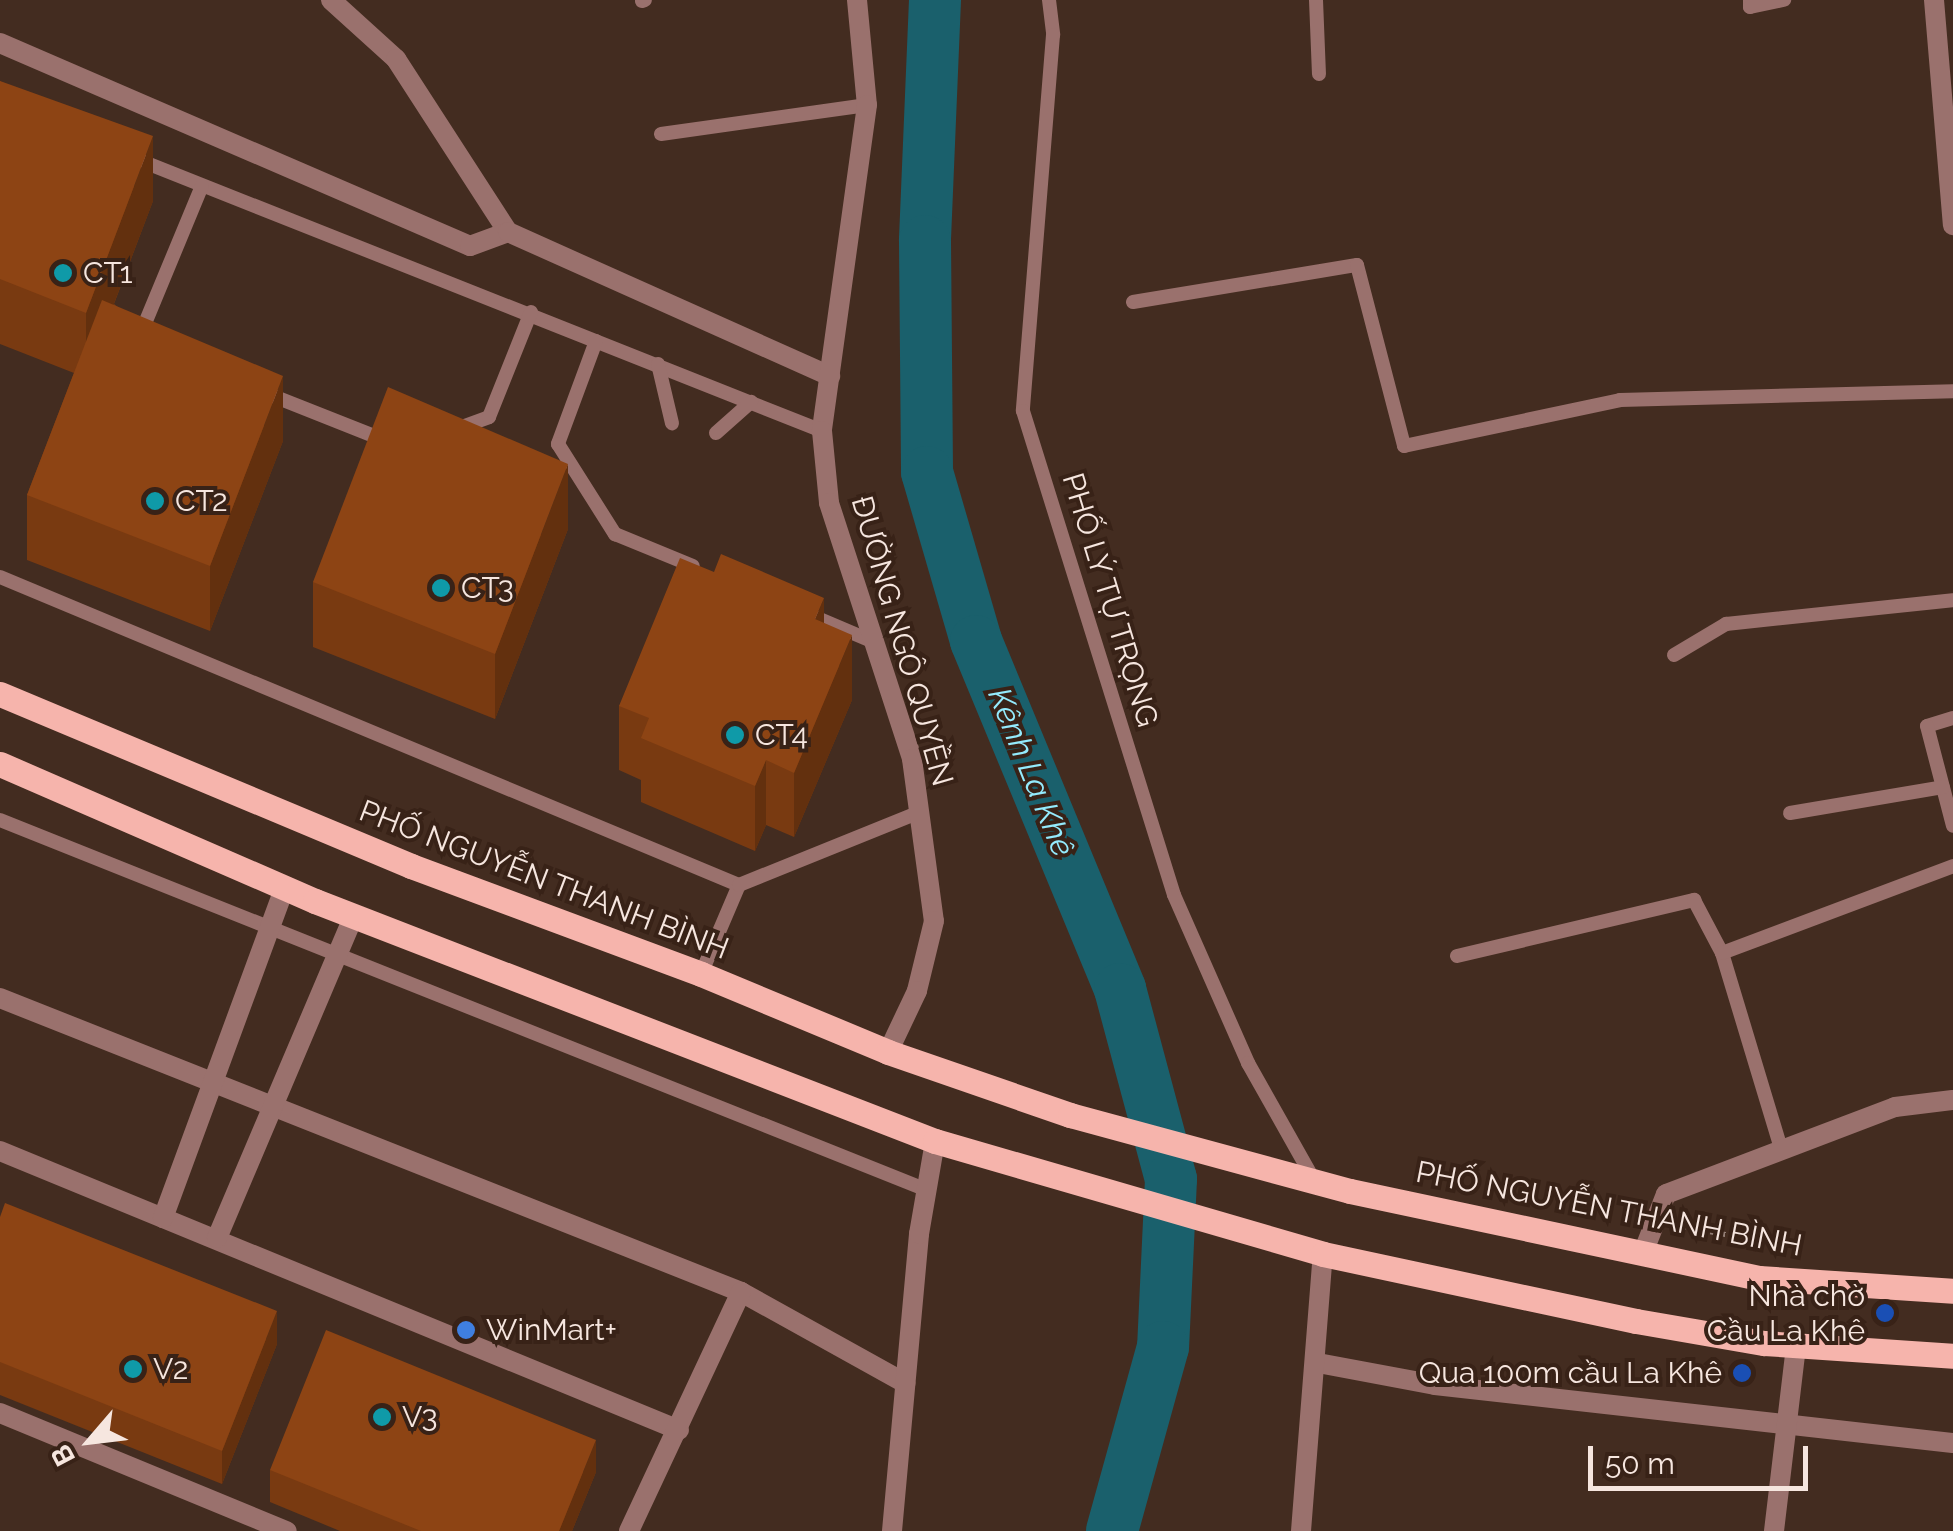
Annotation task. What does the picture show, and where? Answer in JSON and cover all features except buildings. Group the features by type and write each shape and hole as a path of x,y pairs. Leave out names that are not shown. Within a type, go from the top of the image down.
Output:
{"main road":[{"name":"PHỐ NGUYỄN THANH BÌNH","path":"0,694 411,866 701,974 888,1052 1070,1115 1314,1180 1759,1278 1953,1291"},
{"path":"0,764 354,916 935,1141 1324,1254 1636,1321 1796,1346 1953,1356"}],"street":[{"path":"331,0 396,58 508,232 830,376"},
{"name":"ĐƯỜNG NGÔ QUYỀN","path":"857,0 866,105 822,431 829,503 912,759 934,920 917,991 888,1052"},
{"path":"1934,0 1953,225"},
{"path":"0,43 470,246 508,232"},
{"path":"163,1218 215,1085 284,887"},
{"path":"217,1238 354,916"},
{"path":"0,998 271,1111 741,1292 905,1383"},
{"path":"1642,1253 1666,1194 1895,1107 1953,1100"},
{"path":"892,1531 905,1383 935,1141"},
{"path":"0,1150 678,1430"},
{"path":"1301,1531 1318,1363 1324,1254"},
{"path":"629,1531 741,1292"},
{"path":"1774,1531 1783,1429 1796,1346"},
{"path":"1318,1363 1435,1386 1783,1429 1953,1443"},
{"path":"0,1413 286,1531"}],"lane":[{"name":"PHỐ LÝ TỰ TRỌNG","path":"1049,0 1053,35 1024,411 1174,895 1248,1063 1314,1180"},
{"path":"1316,0 1319,74"},
{"path":"1750,3 1784,0"},
{"path":"661,134 866,105"},
{"path":"129,156 531,312 822,431"},
{"path":"154,350 137,344 202,186"},
{"path":"1133,302 1357,265 1404,446 1620,400 1953,391"},
{"path":"440,436 489,417 531,312"},
{"path":"596,341 558,444 616,534 708,572"},
{"path":"658,364 672,423"},
{"path":"244,385 406,448"},
{"path":"716,433 751,402"},
{"path":"0,577 739,885 920,812"},
{"path":"1674,656 1726,624 1953,600"},
{"path":"800,611 874,642"},
{"path":"1953,718 1927,726 1953,826"},
{"path":"1790,813 1943,787"},
{"path":"0,820 927,1190"},
{"path":"1722,953 1953,866"},
{"path":"701,974 739,885"},
{"path":"1457,956 1694,900 1722,953 1781,1149"}],"path":[{"path":"1681,1226 1742,1238 1742,1226"}],"waterway":[{"name":"Kênh La Khê","path":"935,0 925,241 927,472 976,641 1120,989 1171,1179 1163,1347 1112,1531"}],"place":[{"name":"CT1","path":"63,273"},
{"name":"CT2","path":"155,501"},
{"name":"CT3","path":"441,588"},
{"name":"CT4","path":"735,735"},
{"name":"Nhà chờ Cầu La Khê","path":"1885,1313"},
{"name":"WinMart+","path":"466,1330"},
{"name":"V2","path":"133,1369"},
{"name":"Qua 100m cầu La Khê","path":"1742,1373"},
{"name":"V3","path":"382,1417"}]}
